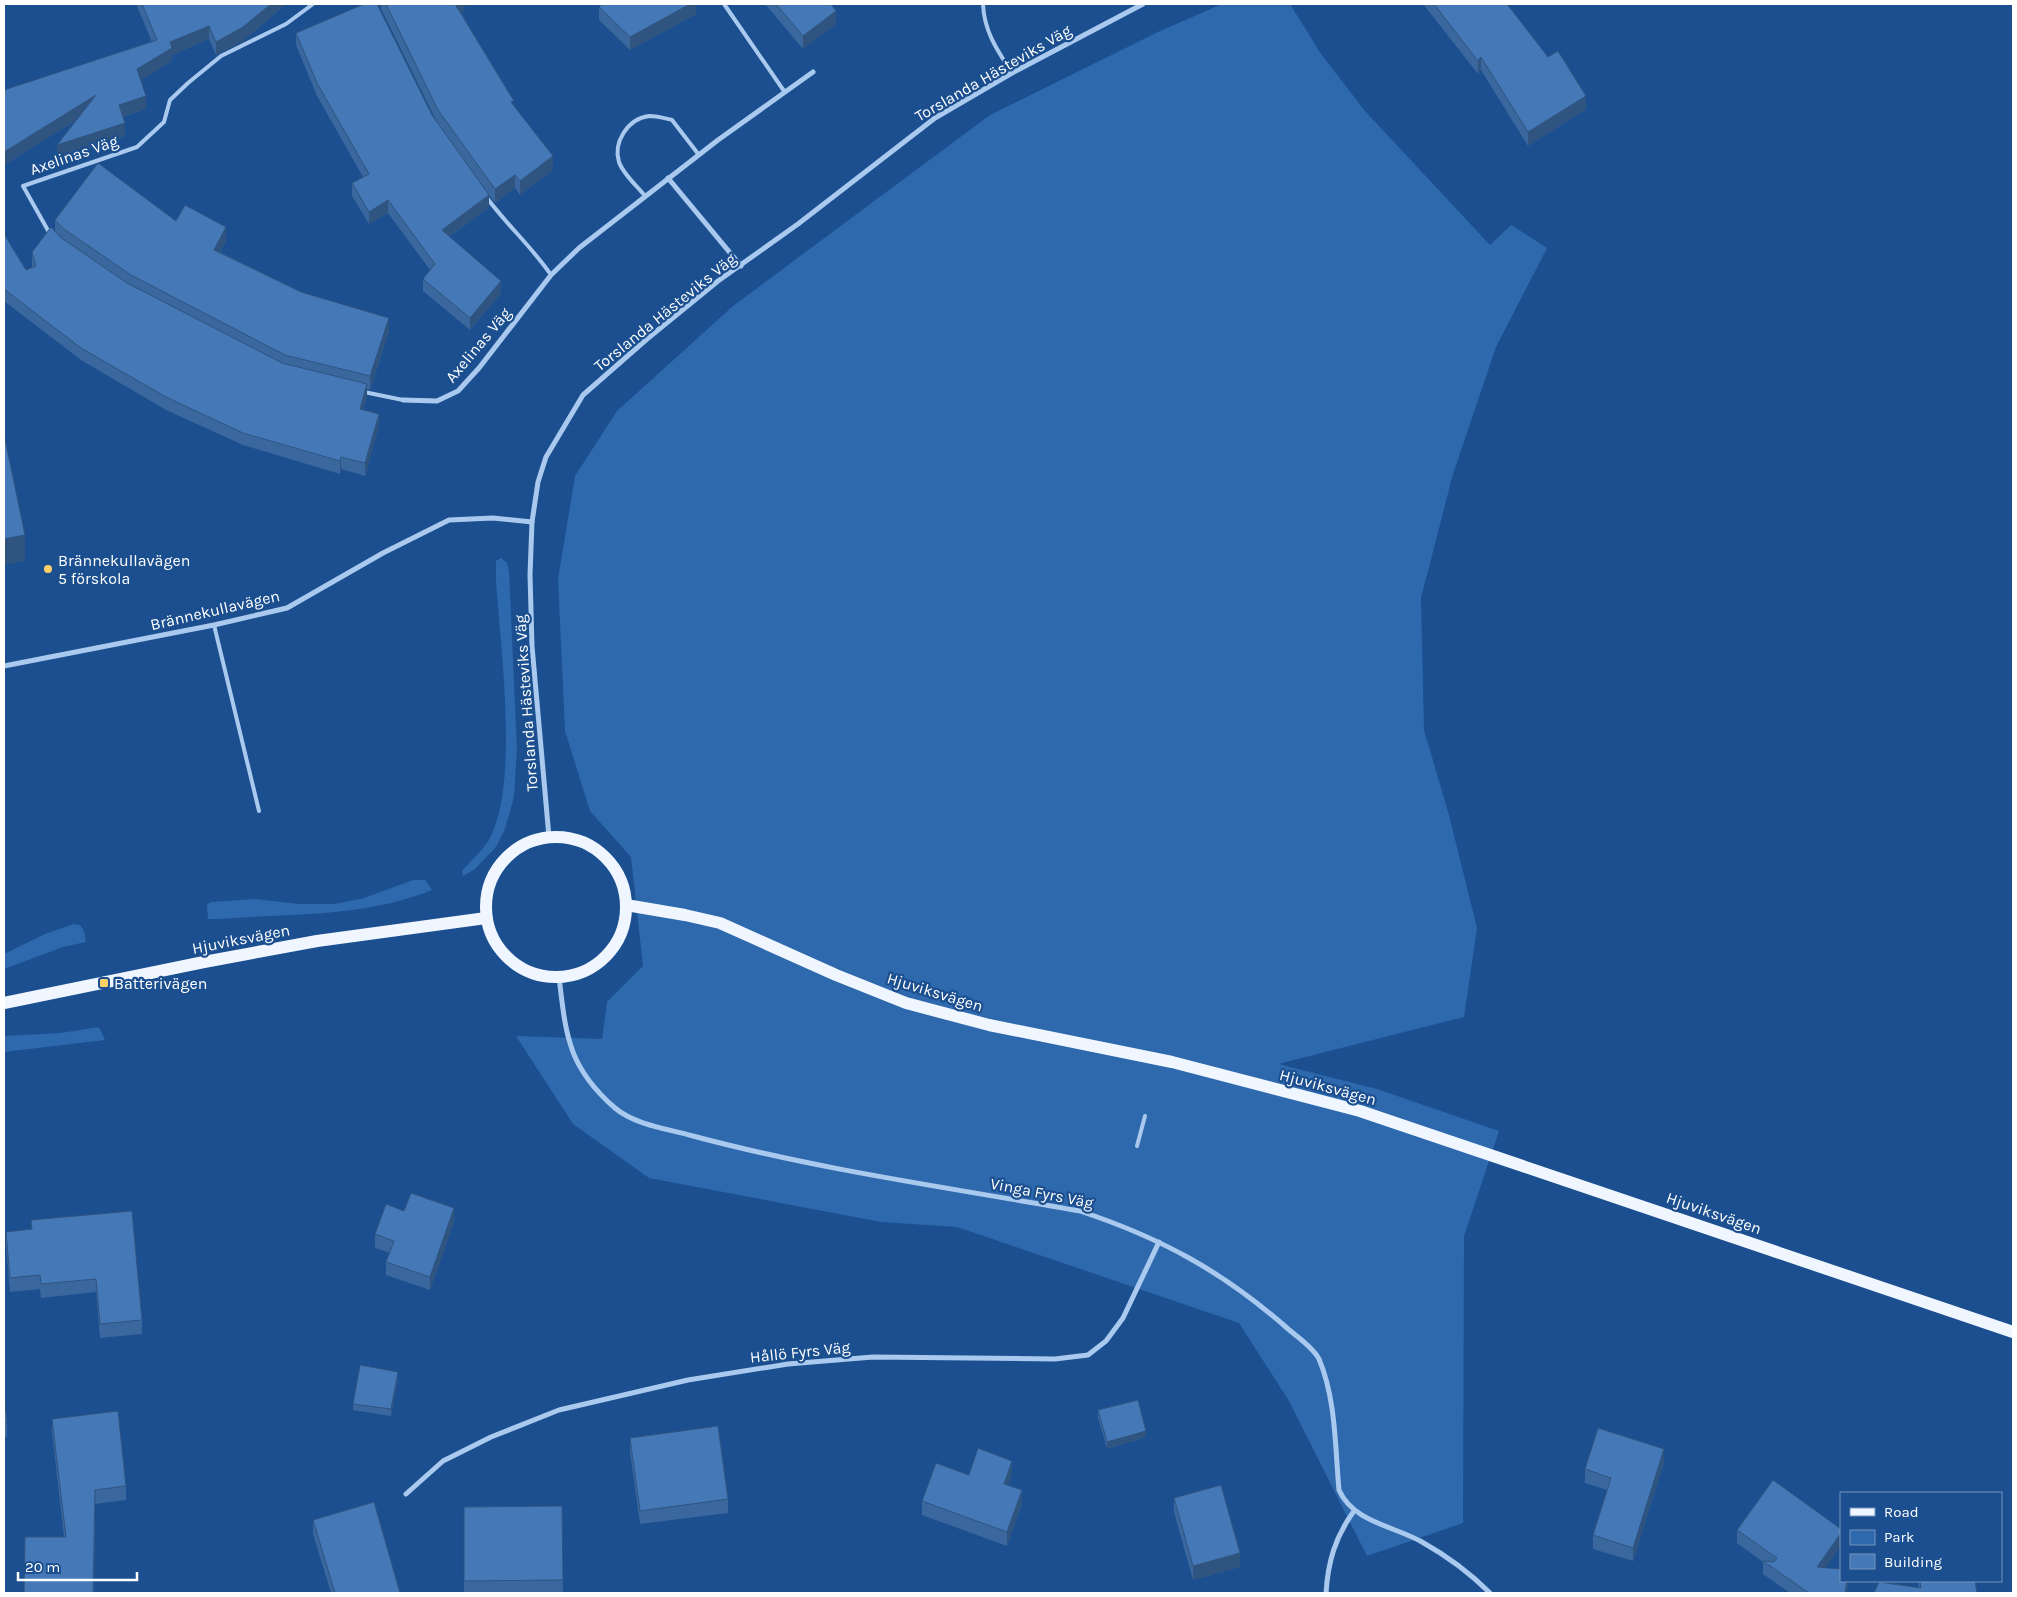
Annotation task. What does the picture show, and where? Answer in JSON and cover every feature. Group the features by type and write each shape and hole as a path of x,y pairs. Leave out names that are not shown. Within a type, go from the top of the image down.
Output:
{"main road":[{"path":"550,837 578,840 603,855 620,878 626,906 623,929 612,951 594,967 571,976 559,977 534,974 511,962 495,942 486,918 487,895 500,864 517,848 538,839 550,837"},
{"name":"Hjuviksvägen","path":"626,906 685,915 720,923 836,975 906,1003 989,1026 1172,1062 1360,1111 2013,1332"},
{"name":"Hjuviksvägen","path":"4,1003 307,943 486,918"}],"street":[{"name":"Torslanda Hästeviks Väg","path":"550,837 532,646 530,575 532,522 538,482 546,457 583,395 718,281 741,266 936,118 1012,73 1144,4"},
{"name":"Axelinas Väg","path":"403,400 437,401 458,391 479,368 551,275 579,248 668,178 784,91 813,72"},
{"path":"668,178 741,266"},
{"name":"Brännekullavägen","path":"4,666 214,625 287,608 383,554 449,520 493,518 532,522"},
{"name":"Vinga Fyrs Väg","path":"559,977 567,1040 580,1066 592,1086 617,1110 640,1121 759,1153 1080,1211 1130,1228 1159,1242 1232,1284 1273,1316 1318,1357 1332,1407 1339,1490 1343,1500 1354,1511 1423,1542 1470,1574 1490,1593"},
{"name":"Hållö Fyrs Väg","path":"406,1494 443,1460 491,1437 559,1410 688,1380 788,1364 873,1357 1055,1359 1088,1355 1106,1340 1123,1318 1159,1242"},
{"path":"1326,1593 1327,1570 1336,1541 1354,1511"}],"lane":[{"name":"Axelinas Väg","path":"56,241 46,229 23,186 137,147 164,122 170,100 221,56 286,24 314,4"},
{"path":"724,4 784,91"},
{"path":"983,4 984,20 992,43 1012,73"},
{"path":"645,196 620,165 616,151 619,138 630,126 646,116 672,120 699,155"},
{"path":"485,195 505,223 535,252 551,275"},
{"name":"Axelinas Väg","path":"356,390 403,400"},
{"path":"214,625 259,811"},
{"path":"1136,1146 1145,1116"}],"green space":[{"path":"1222,4 1290,4 1321,54 1365,111 1490,245 1511,225 1547,248 1496,347 1453,474 1421,598 1424,730 1449,815 1477,928 1464,1017 1278,1064 1377,1089 1499,1131 1464,1236 1463,1523 1367,1556 1289,1401 1239,1323 957,1227 881,1222 649,1178 573,1124 516,1036 602,1039 607,1002 643,966 631,857 590,811 565,731 558,579 575,476 617,411 733,306 990,115 1160,31"},
{"path":"501,558 507,563 509,571 517,750 514,797 505,829 496,847 475,869 463,876 462,871 491,836 499,811 504,780 506,710 496,579 496,561"},
{"path":"413,880 425,880 432,890 380,906 353,910 300,915 208,919 207,904 212,902 255,899 299,904 335,904 364,898"},
{"path":"74,924 80,925 84,931 86,942 63,947 4,969 4,954 45,934"},
{"path":"99,1027 105,1040 4,1052 4,1036 61,1033"}],"building":[{"path":"142,4 271,4 243,27 216,42 209,26 170,42 172,48 137,69 146,96 119,105 125,123 57,145 96,95 4,152 4,90 157,40"},
{"path":"364,4 377,4 432,115 489,195 442,230 501,281 470,318 423,279 435,264 388,200 369,212 352,183 369,174 317,83 296,33"},
{"path":"386,4 455,4 514,101 511,102 553,156 520,181 515,175 495,189 438,110"},
{"path":"602,4 690,4 630,37 599,7"},
{"path":"776,4 831,4 836,11 803,36"},
{"path":"1434,4 1507,4 1548,57 1558,51 1586,96 1528,132 1481,57 1478,61"},
{"path":"98,163 176,221 185,205 226,227 214,250 301,292 389,318 370,376 285,355 131,275 64,229 55,220"},
{"path":"51,227 60,237 127,283 282,363 367,384 360,409 379,414 365,463 341,457 340,461 243,433 166,397 81,348 4,289 4,234 26,270 36,266 32,252"},
{"path":"4,439 25,535 4,539"},
{"path":"411,1193 454,1208 430,1277 386,1262 394,1241 375,1234 386,1204 404,1211"},
{"path":"132,1211 142,1320 100,1324 96,1279 41,1284 40,1275 10,1278 6,1232 32,1229 31,1220"},
{"path":"360,1365 398,1372 391,1409 353,1404"},
{"path":"4,1395 7,1423 4,1423"},
{"path":"1138,1400 1146,1431 1107,1442 1098,1410"},
{"path":"118,1411 126,1486 95,1490 93,1593 24,1593 25,1537 66,1537 52,1419"},
{"path":"718,1426 728,1499 640,1511 630,1438"},
{"path":"1598,1428 1664,1449 1633,1548 1593,1535 1611,1478 1585,1469"},
{"path":"978,1448 1012,1461 1004,1484 1022,1490 1007,1532 922,1501 936,1463 969,1475"},
{"path":"1773,1480 1840,1528 1840,1534 1817,1567 1840,1569 1840,1582 1847,1582 1845,1593 1809,1593 1763,1561 1774,1562 1777,1558 1737,1530"},
{"path":"1221,1485 1240,1553 1193,1566 1174,1498"},
{"path":"374,1502 400,1593 335,1593 313,1520"},
{"path":"562,1506 563,1580 464,1581 464,1507"},
{"path":"1879,1582 1921,1588 1920,1582 1975,1582 1977,1593 1874,1593"}],"place":[{"name":"Brännekullavägen 5 förskola","path":"48,569"},
{"name":"Batterivägen","path":"104,983"}]}
